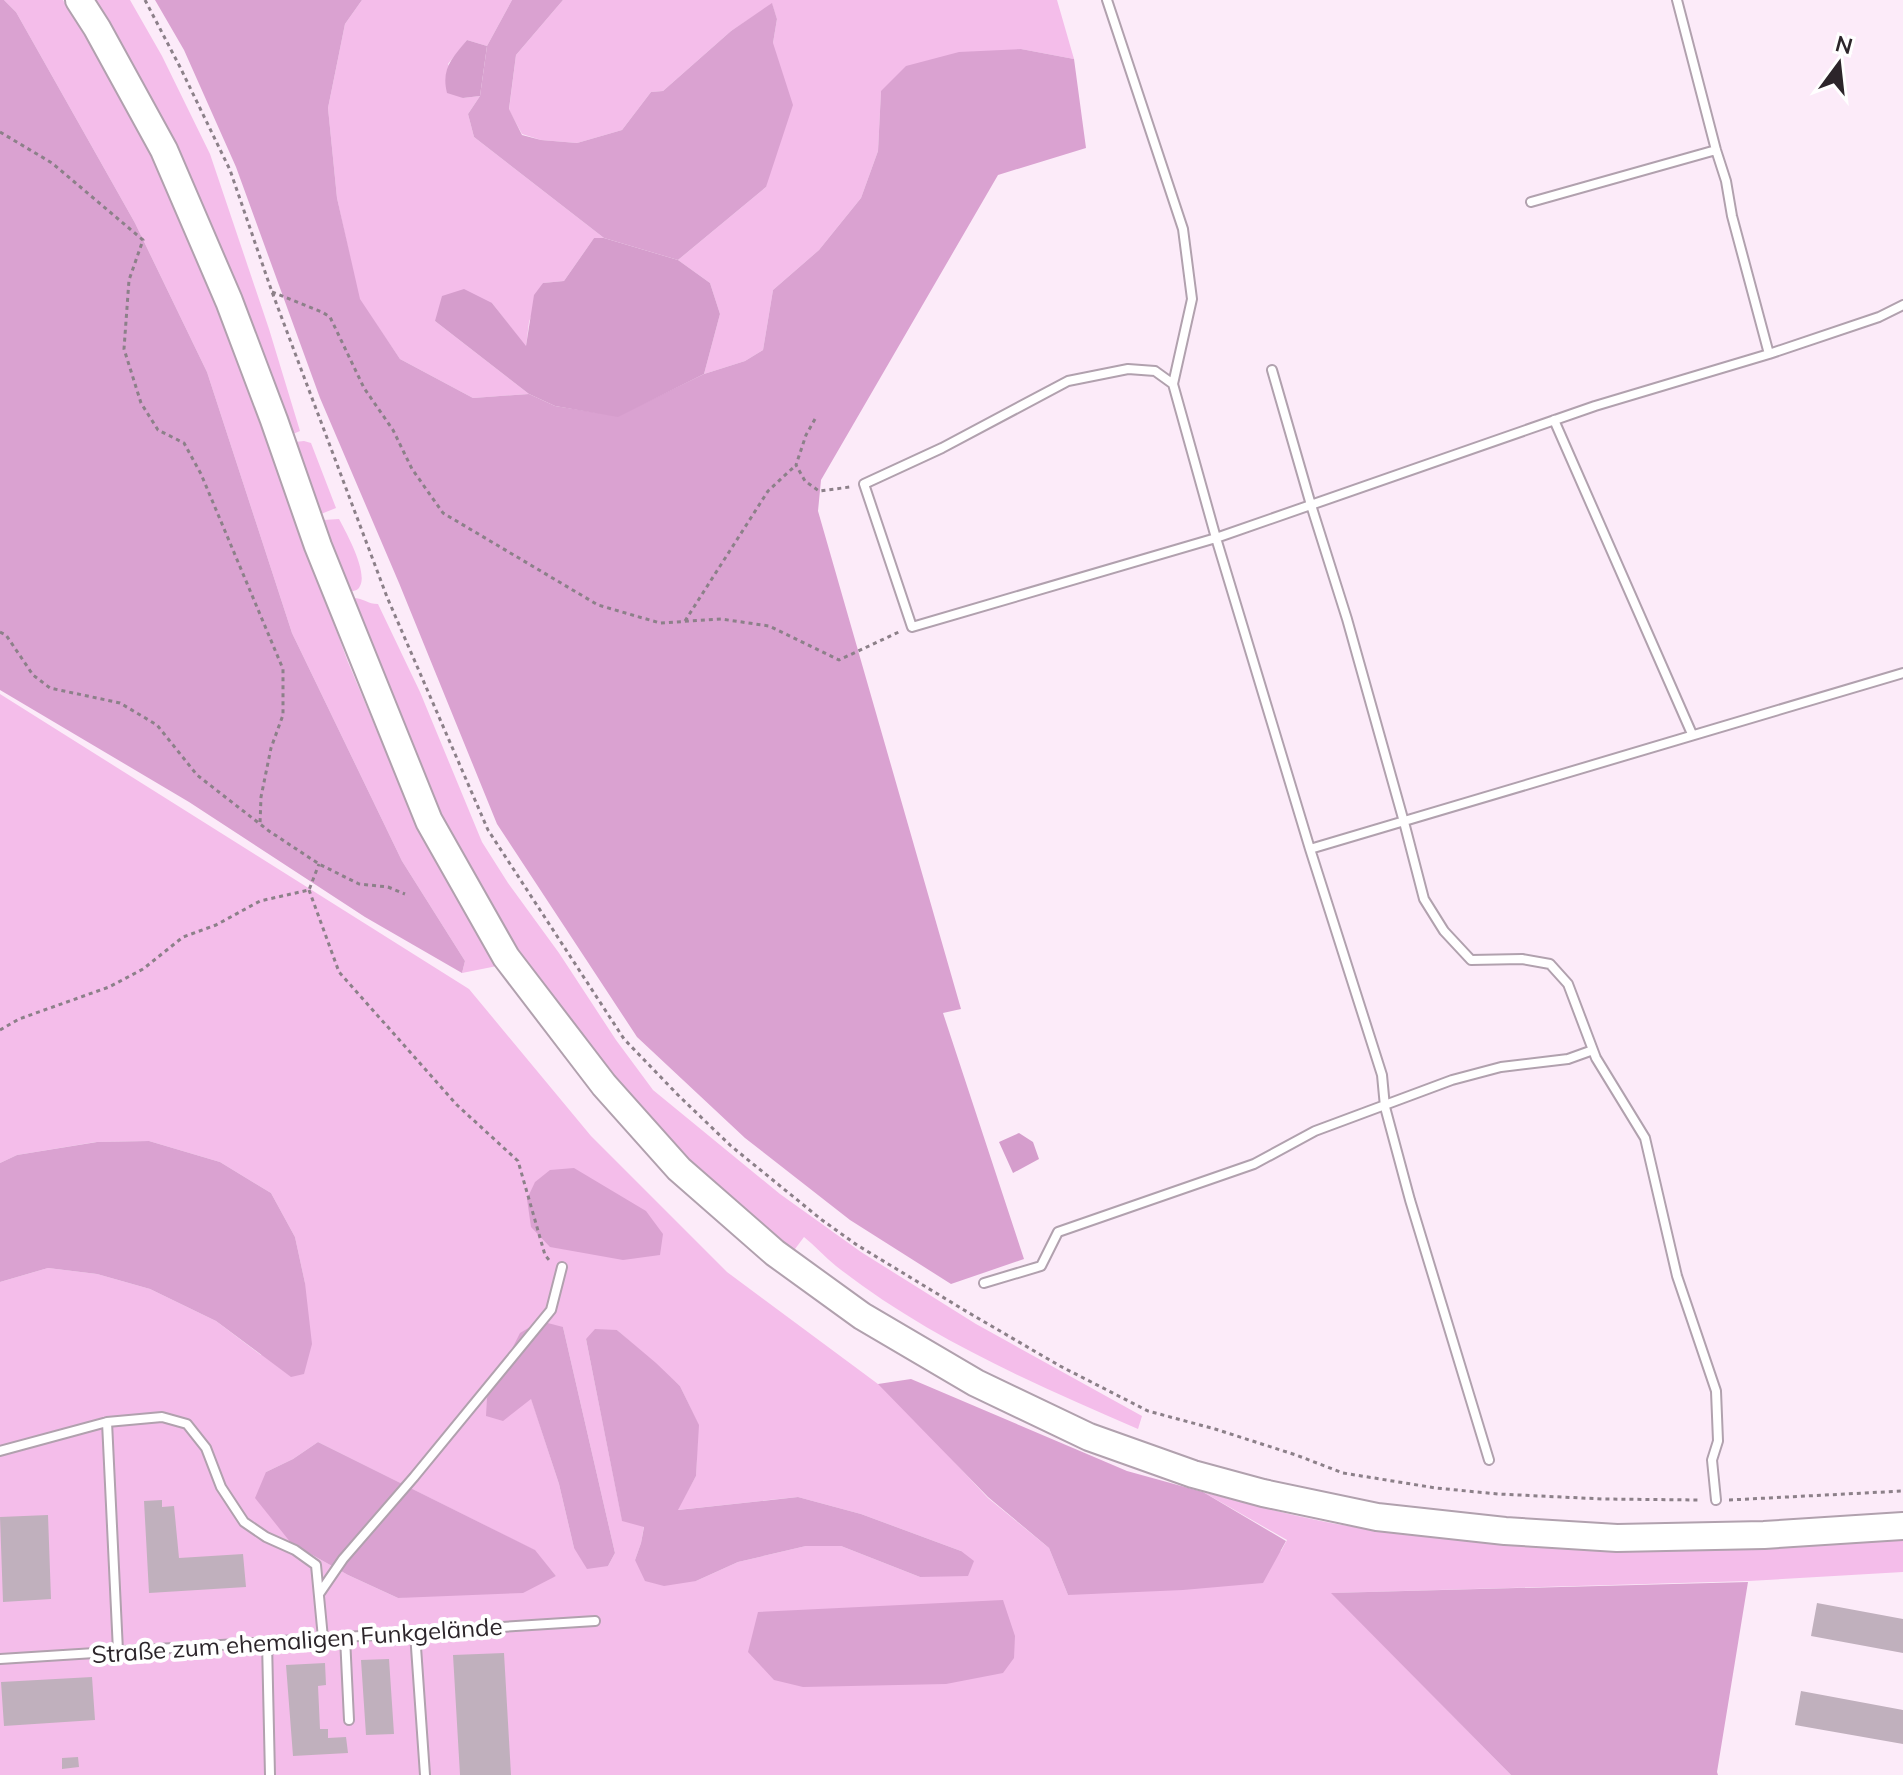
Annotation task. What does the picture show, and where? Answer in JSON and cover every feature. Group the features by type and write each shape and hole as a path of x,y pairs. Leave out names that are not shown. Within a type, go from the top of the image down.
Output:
{"main road":[{"path":"79,0 164,150 229,301 318,546 429,821 506,957 604,1085 679,1169 775,1253 862,1316 976,1383 1089,1437 1193,1474 1263,1493 1377,1517 1505,1531 1617,1538 1764,1535 1903,1526"}],"lane":[{"path":"1107,0 1183,229 1192,299 1173,384 1310,849 1382,1075 1385,1107 1410,1200 1489,1460"},
{"path":"1677,0 1769,354"},
{"path":"1531,202 1716,150"},
{"path":"1173,384 1155,371 1128,369 1068,381 942,448 864,484 912,627 1216,538 1554,420 1879,317 1903,305"},
{"path":"1272,370 1347,619 1424,899 1444,931 1471,960 1522,959 1550,964 1568,984 1596,1058 1645,1138 1677,1276 1716,1391 1718,1441 1712,1460 1716,1500"},
{"path":"1554,420 1692,734"},
{"path":"1310,849 1903,673"},
{"path":"984,1283 1041,1266 1058,1232 1254,1164 1315,1131 1452,1080 1501,1067 1568,1059 1593,1050"},
{"path":"319,1594 343,1559 551,1310 561,1271"},
{"path":"0,1451 107,1422 162,1417 187,1424 206,1448 221,1487 244,1522 316,1565 323,1638"},
{"path":"107,1422 118,1651"},
{"name":"Straße zum ehemaligen Funkgelände","path":"0,1659 595,1621"},
{"path":"415,1633 425,1775"},
{"path":"345,1637 349,1720"},
{"path":"267,1642 270,1775"}],"path":[{"path":"145,0 230,170 272,292 387,597 488,830 624,1039 731,1146 857,1245 1060,1366 1148,1411 1215,1429 1343,1473 1436,1488 1588,1498 1716,1500 1903,1491"},
{"path":"0,132 52,163 143,240 129,280 124,349 141,403 158,430 184,443 201,474 283,669 283,715 271,748 261,797 260,824"},
{"path":"272,292 330,317 364,388 393,430 412,469 443,513 598,605 660,623 721,619 769,626 839,660 912,627"},
{"path":"685,621 768,491 796,465 815,419"},
{"path":"796,465 805,481 819,491 864,484"},
{"path":"0,632 6,635 33,675 50,688 120,703 157,725 197,775 260,824 319,864 359,884 388,887 405,894"},
{"path":"319,864 309,890 339,972 457,1105 518,1161 545,1255 561,1271"},
{"path":"0,1030 19,1019 109,987 143,969 183,937 216,925 260,901 309,890"}],"shaded area":[{"path":"0,0 16,12 135,223 207,372 292,633 402,861 465,961 462,973 365,917 189,802 0,690"},
{"path":"4,0 63,0 124,101 166,187 213,297 348,662 395,774 497,966 462,973 465,961 402,861 292,633 207,372 135,223 16,12"},
{"path":"92,0 130,0 162,56 210,154 300,431 293,434 295,442 311,443 336,508 321,514 324,520 339,519 359,562 362,580 358,589 350,592 351,598 378,604 420,692 482,842 616,1040 653,1090 780,1194 861,1252 976,1324 1142,1416 1138,1429 1020,1376 944,1337 871,1292 804,1237 792,1253 691,1165 641,1113 522,959 492,911 432,799"},
{"path":"155,0 362,0 345,24 328,108 337,198 360,299 400,359 473,398 529,394 555,406 618,416 704,374 745,361 763,350 773,290 819,250 861,198 878,151 881,91 906,66 959,52 1021,49 1074,59 1086,148 998,175 821,480 818,511 961,1009 943,1013 1024,1259 951,1284 850,1220 745,1138 637,1037 497,824 320,398 236,167 184,50"},
{"path":"362,0 512,0 487,46 467,40 448,64 463,98 480,96 468,114 474,137 604,238 594,238 564,281 543,283 529,322 526,347 492,303 435,321 529,394 473,398 400,359 359,299 337,198 328,108 345,24"},
{"path":"512,0 563,0 516,55 509,109 522,135 577,143 622,130 651,92 663,91 731,31 772,3 777,19 773,43 793,105 766,187 678,260 604,238 474,137 468,114 480,96 487,46"},
{"path":"563,0 1057,0 1074,59 1021,49 881,91 878,151 861,198 819,250 773,290 763,350 745,361 704,374 720,314 710,283 678,260 766,187 773,43 777,19 772,4 731,31 663,91 651,92 622,130 577,143 541,140 522,134 509,110 516,55"},
{"path":"467,40 487,46 480,96 463,98 447,93 445,77 452,58"},
{"path":"594,238 604,238 678,260 710,283 720,314 704,374 618,417 555,406 529,394 435,321 442,296 464,289 492,303 526,346 534,295 543,283 564,281"},
{"path":"0,694 469,989 591,1136 727,1272 878,1384 920,1387 943,1450 988,1498 1049,1548 1068,1595 1281,1551 1287,1540 1203,1492 1338,1524 1516,1544 1645,1549 1903,1539 1903,1572 1749,1581 1332,1593 1511,1775 0,1775 0,1282 48,1268 97,1274 150,1289 216,1321 261,1355 305,1283 295,1237 271,1193 220,1162 149,1141 96,1142 17,1155 0,1163","holes":["563,1327 615,1553 608,1566 574,1548 559,1484 531,1398","617,1330 680,1386 698,1424 696,1476 677,1510 798,1497 861,1514 961,1551 920,1577 841,1546 806,1546 738,1562 696,1581 635,1560 644,1526 622,1520 586,1339","318,1442 534,1550 556,1576 398,1598 348,1575 291,1543 266,1472"]},
{"path":"1019,1133 1033,1142 1039,1159 1013,1173 999,1142"},
{"path":"149,1141 220,1162 271,1193 295,1237 305,1283 312,1344 304,1374 291,1377 216,1321 150,1289 97,1274 48,1268 0,1282 0,1163 17,1155 97,1142"},
{"path":"574,1168 646,1211 663,1234 660,1255 623,1260 550,1247 531,1227 527,1199 535,1182 550,1170"},
{"path":"540,1321 563,1327 615,1553 608,1566 587,1569 574,1548 559,1484 531,1399 503,1421 486,1416 487,1398 520,1333"},
{"path":"595,1329 617,1330 656,1363 680,1386 699,1425 696,1476 678,1510 798,1497 861,1514 961,1551 974,1561 968,1576 920,1577 841,1546 806,1546 738,1562 696,1581 664,1586 645,1581 635,1560 644,1527 622,1521 586,1339"},
{"path":"911,1379 1127,1471 1203,1492 1286,1541 1263,1583 1068,1595 1049,1548 988,1497 878,1384"},
{"path":"318,1442 535,1550 556,1576 523,1593 398,1598 348,1575 291,1543 255,1498 266,1472"},
{"path":"1748,1582 1718,1775 1511,1775 1331,1593"},
{"path":"1003,1600 1015,1636 1014,1658 1003,1673 946,1684 803,1687 774,1680 748,1652 758,1612"}],"building":[{"path":"162,1500 162,1507 174,1506 179,1558 243,1554 246,1587 149,1593 144,1501"},
{"path":"48,1515 51,1599 3,1602 0,1517"},
{"path":"1817,1603 1903,1619 1903,1653 1811,1636"},
{"path":"504,1653 511,1775 460,1775 453,1655"},
{"path":"389,1659 394,1734 366,1735 361,1660"},
{"path":"325,1663 326,1685 318,1686 320,1729 328,1729 328,1738 346,1737 348,1753 293,1756 286,1665"},
{"path":"92,1677 95,1720 4,1726 1,1682"},
{"path":"1801,1691 1903,1710 1903,1744 1795,1725"},
{"path":"78,1757 79,1767 62,1769 62,1758"}]}
